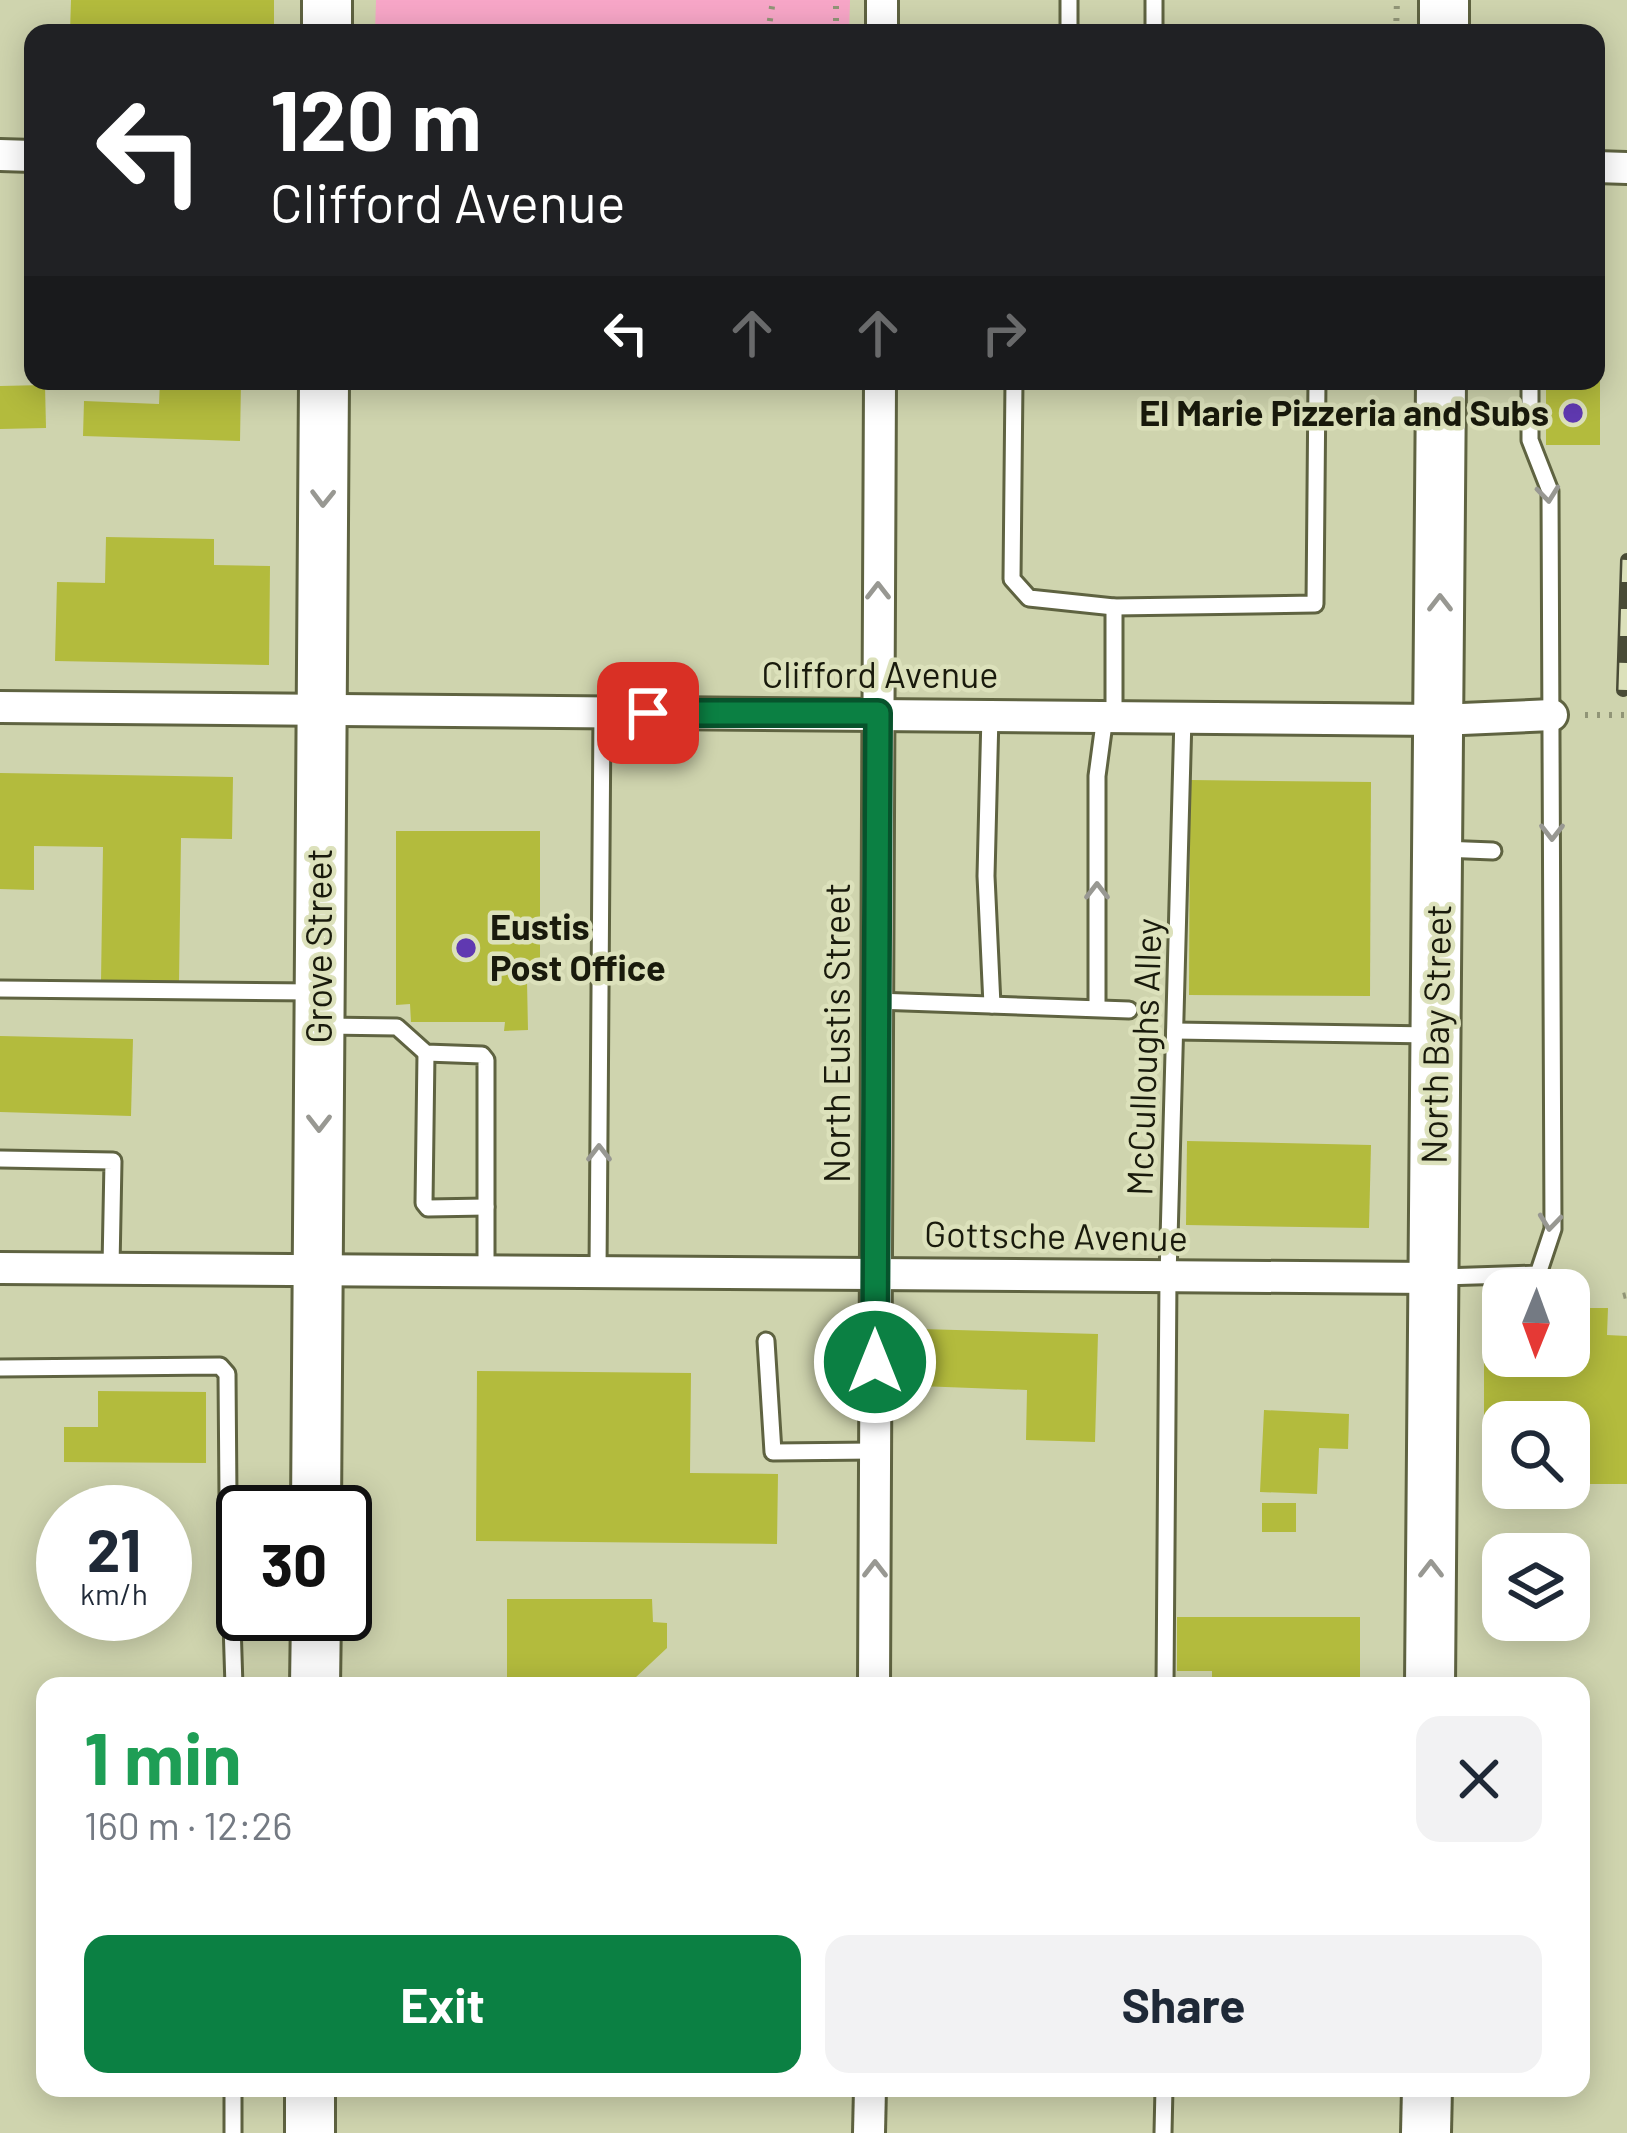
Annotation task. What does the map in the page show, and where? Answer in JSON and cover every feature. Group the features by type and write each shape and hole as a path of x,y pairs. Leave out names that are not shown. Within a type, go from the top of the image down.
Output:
{"main road":[{"name":"Grove Street","path":"316,1485 324,390"},
{"name":"North Bay Street","path":"1430,1677 1441,390"},
{"path":"315,1677 316,1641"},
{"path":"310,2097 310,2133"},
{"path":"1426,2133 1427,2097"}],"street":[{"name":"North Eustis Street","path":"874,1677 880,390"},
{"name":"Clifford Avenue","path":"0,707 1439,720 1552,715"},
{"name":"Gottsche Avenue","path":"0,1268 1433,1278"},
{"path":"869,2133 870,2097"}],"lane":[{"path":"1014,390 1012,579 1029,598 1114,607 1316,604 1317,390"},
{"path":"1433,1278 1538,1274 1552,1229 1550,491 1530,440 1529,390"},
{"path":"1096,1008 1097,776 1109,716 1114,607"},
{"path":"598,1270 602,713"},
{"path":"990,715 986,876 992,1005"},
{"name":"McCulloughs Alley","path":"1165,1677 1168,1277 1183,717"},
{"path":"1438,849 1493,851"},
{"path":"0,989 319,1009 397,1028 426,1053 482,1055 486,1060 486,1269"},
{"path":"876,1001 1130,1010"},
{"path":"1175,1031 1436,1035"},
{"path":"426,1053 424,1203 428,1208 486,1207"},
{"path":"0,1159 112,1161 111,1268"},
{"path":"766,1341 773,1452 875,1451"},
{"path":"0,1369 220,1366 226,1374 228,1485"},
{"path":"233,1641 234,1677"},
{"path":"233,2097 233,2133"},
{"path":"1163,2133 1164,2097"}],"path":[{"path":"1552,715 1627,715"}],"shaded area":[{"path":"376,0 850,0 849,24 375,24"}],"building":[{"path":"71,0 274,0 274,24 70,24"},
{"path":"0,386 45,390 46,428 0,429"},
{"path":"160,390 241,390 240,441 83,436 84,401 159,404"},
{"name":"El Marie Pizzeria and Subs","path":"1546,390 1600,390 1600,445 1546,445"},
{"path":"106,537 214,539 214,565 270,566 269,665 55,661 57,582 105,583"},
{"path":"0,773 233,777 232,839 181,838 179,983 101,982 103,847 34,846 34,890 0,889"},
{"path":"1190,780 1371,782 1370,996 1189,995"},
{"path":"396,831 540,831 540,981 527,981 528,1030 504,1031 505,1022 411,1022 410,1004 396,1005"},
{"path":"0,1036 133,1039 131,1116 0,1112"},
{"path":"1187,1141 1371,1145 1369,1228 1186,1225"},
{"path":"1590,1308 1608,1308 1607,1335 1627,1336 1627,1484 1590,1484 1590,1401 1484,1401 1484,1377 1590,1377"},
{"path":"921,1329 1098,1334 1095,1442 1026,1440 1027,1390 919,1386"},
{"path":"477,1371 691,1373 690,1473 778,1474 777,1544 476,1541"},
{"path":"98,1391 206,1392 206,1463 64,1462 64,1427 98,1427"},
{"path":"1264,1410 1349,1414 1348,1449 1319,1448 1317,1494 1260,1492"},
{"path":"1262,1503 1296,1503 1296,1532 1262,1532"},
{"path":"507,1599 652,1599 653,1622 667,1623 667,1648 636,1677 507,1677"},
{"path":"1177,1617 1360,1617 1360,1677 1212,1677 1212,1671 1177,1671"}],"railway":[{"path":"1623,690 1627,560"}],"place":[{"name":"El Marie Pizzeria and Subs","path":"1573,413"},
{"name":"Eustis Post Office","path":"466,948"}],"route":[{"path":"648,713 878,713 875,1362"}]}
